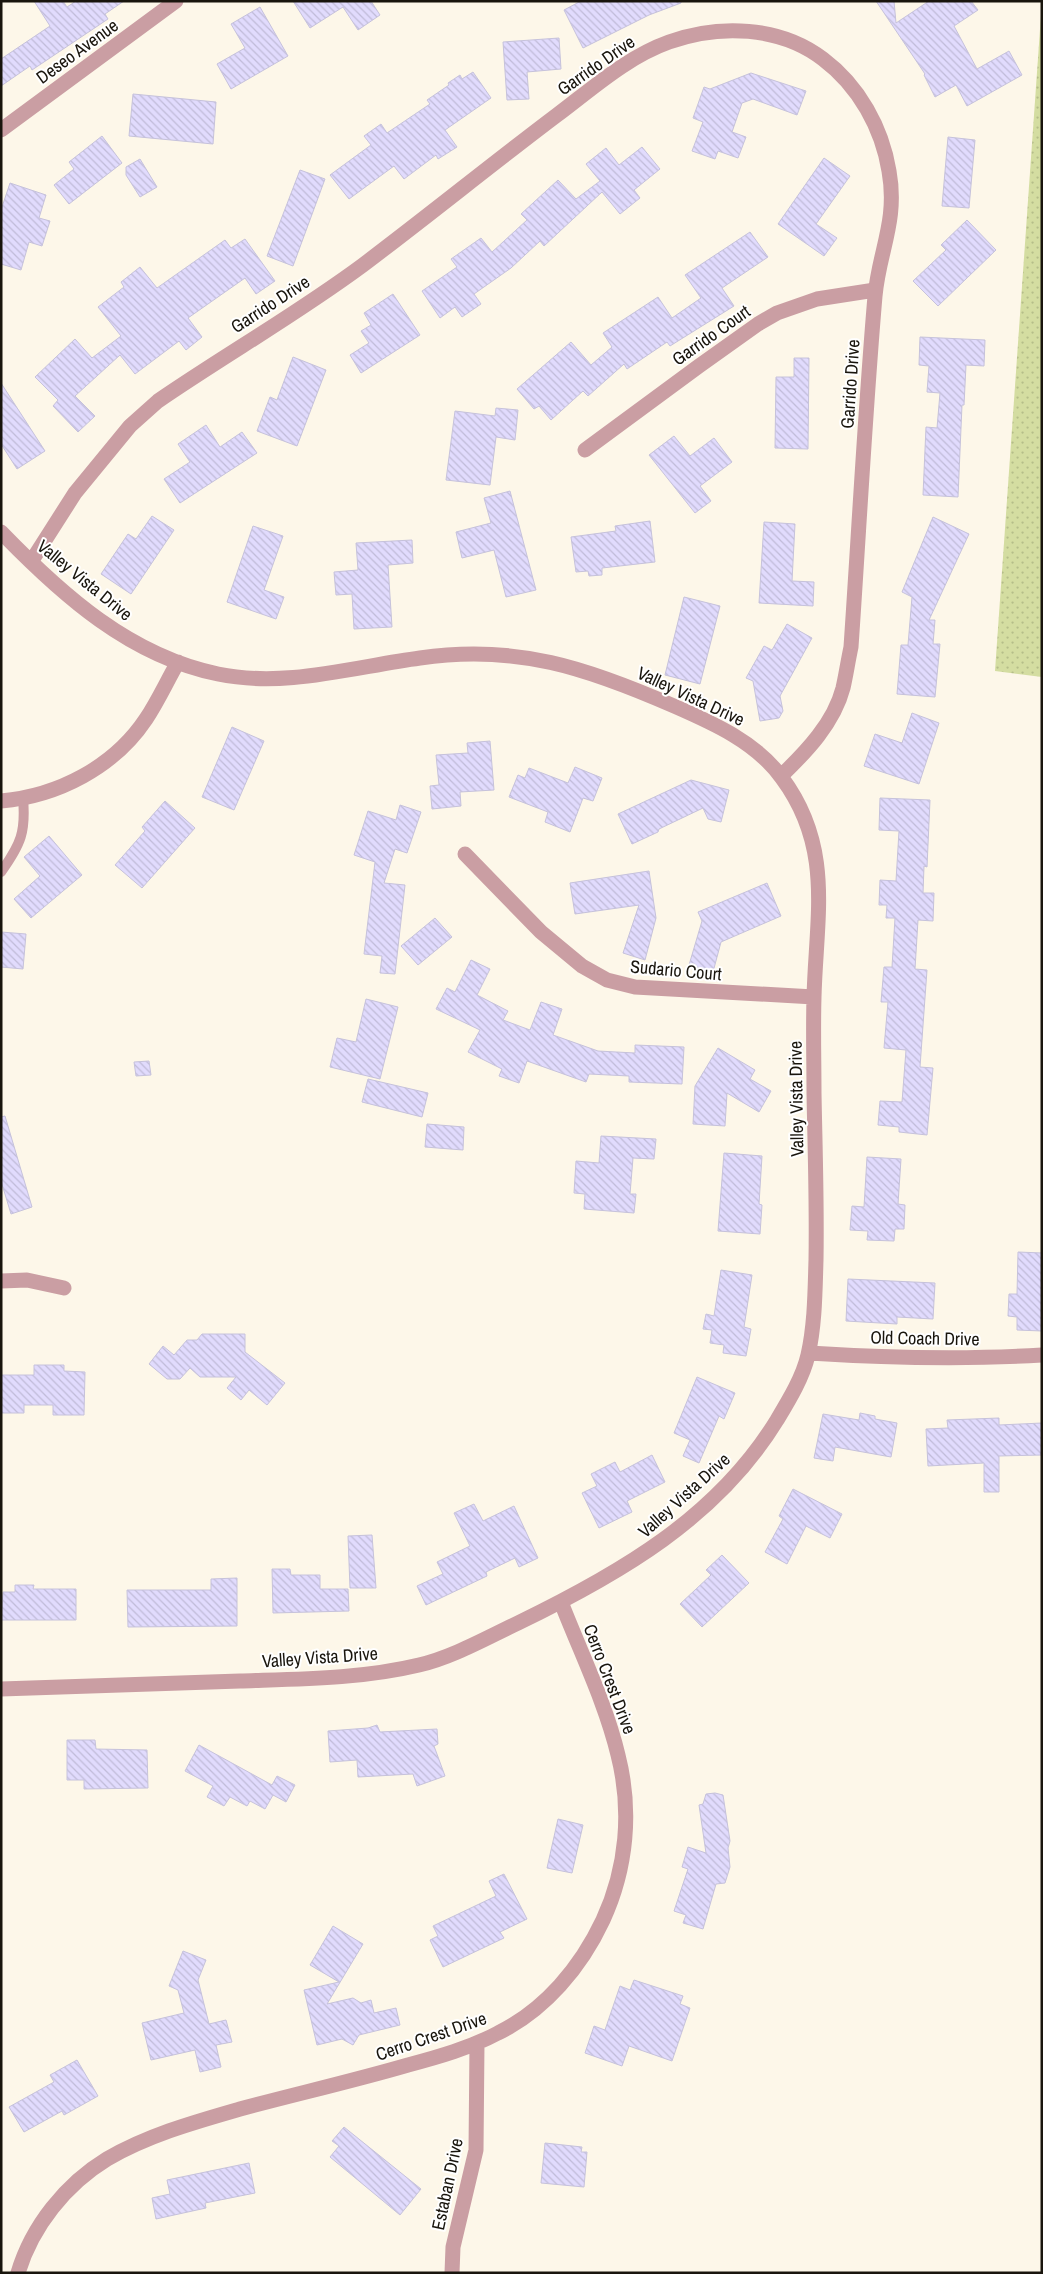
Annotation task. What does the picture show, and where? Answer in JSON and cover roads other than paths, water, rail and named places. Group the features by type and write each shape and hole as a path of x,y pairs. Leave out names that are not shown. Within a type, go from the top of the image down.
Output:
{"street":[{"name":"Deseo Avenue","path":"1,130 176,1"},
{"name":"Garrido Drive","path":"30,562 75,493 130,426 158,401 362,265 463,186 619,69 651,50 678,39 725,31 745,31 783,38 804,45 827,62 853,89 877,129 890,174 891,212 889,231 875,290 851,647 843,688 833,713 802,756 781,776"},
{"name":"Garrido Court","path":"585,450 699,366 770,317 796,305 817,299 875,290"},
{"name":"Valley Vista Drive","path":"1,532 30,562 96,618 130,640 178,662 220,675 270,679 347,672 420,658 457,654 532,658 577,668 616,681 701,718 745,742 781,776 800,806 808,824 818,865 820,899 814,997 815,1303 807,1362 773,1426 743,1469 720,1492 652,1550 560,1602 433,1662 376,1673 300,1679 1,1689"},
{"path":"1,801 48,792 72,782 106,761 122,748 146,718 178,662"},
{"name":"Sudario Court","path":"465,854 541,932 582,966 607,980 635,987 814,997"},
{"path":"1,1281 27,1280 64,1288"},
{"name":"Old Coach Drive","path":"808,1353 898,1358 971,1359 1042,1355"},
{"name":"Cerro Crest Drive","path":"18,2273 31,2241 56,2204 87,2173 125,2150 172,2130 214,2116 360,2079 427,2060 477,2043 500,2033 532,2011 569,1975 584,1954 605,1917 617,1884 622,1859 626,1807 619,1756 610,1726 560,1602"},
{"name":"Estaban Drive","path":"452,2273 453,2247 472,2174 476,2150 477,2043"}],"lane":[{"path":"1,872 23,833 25,823 23,798"}]}
